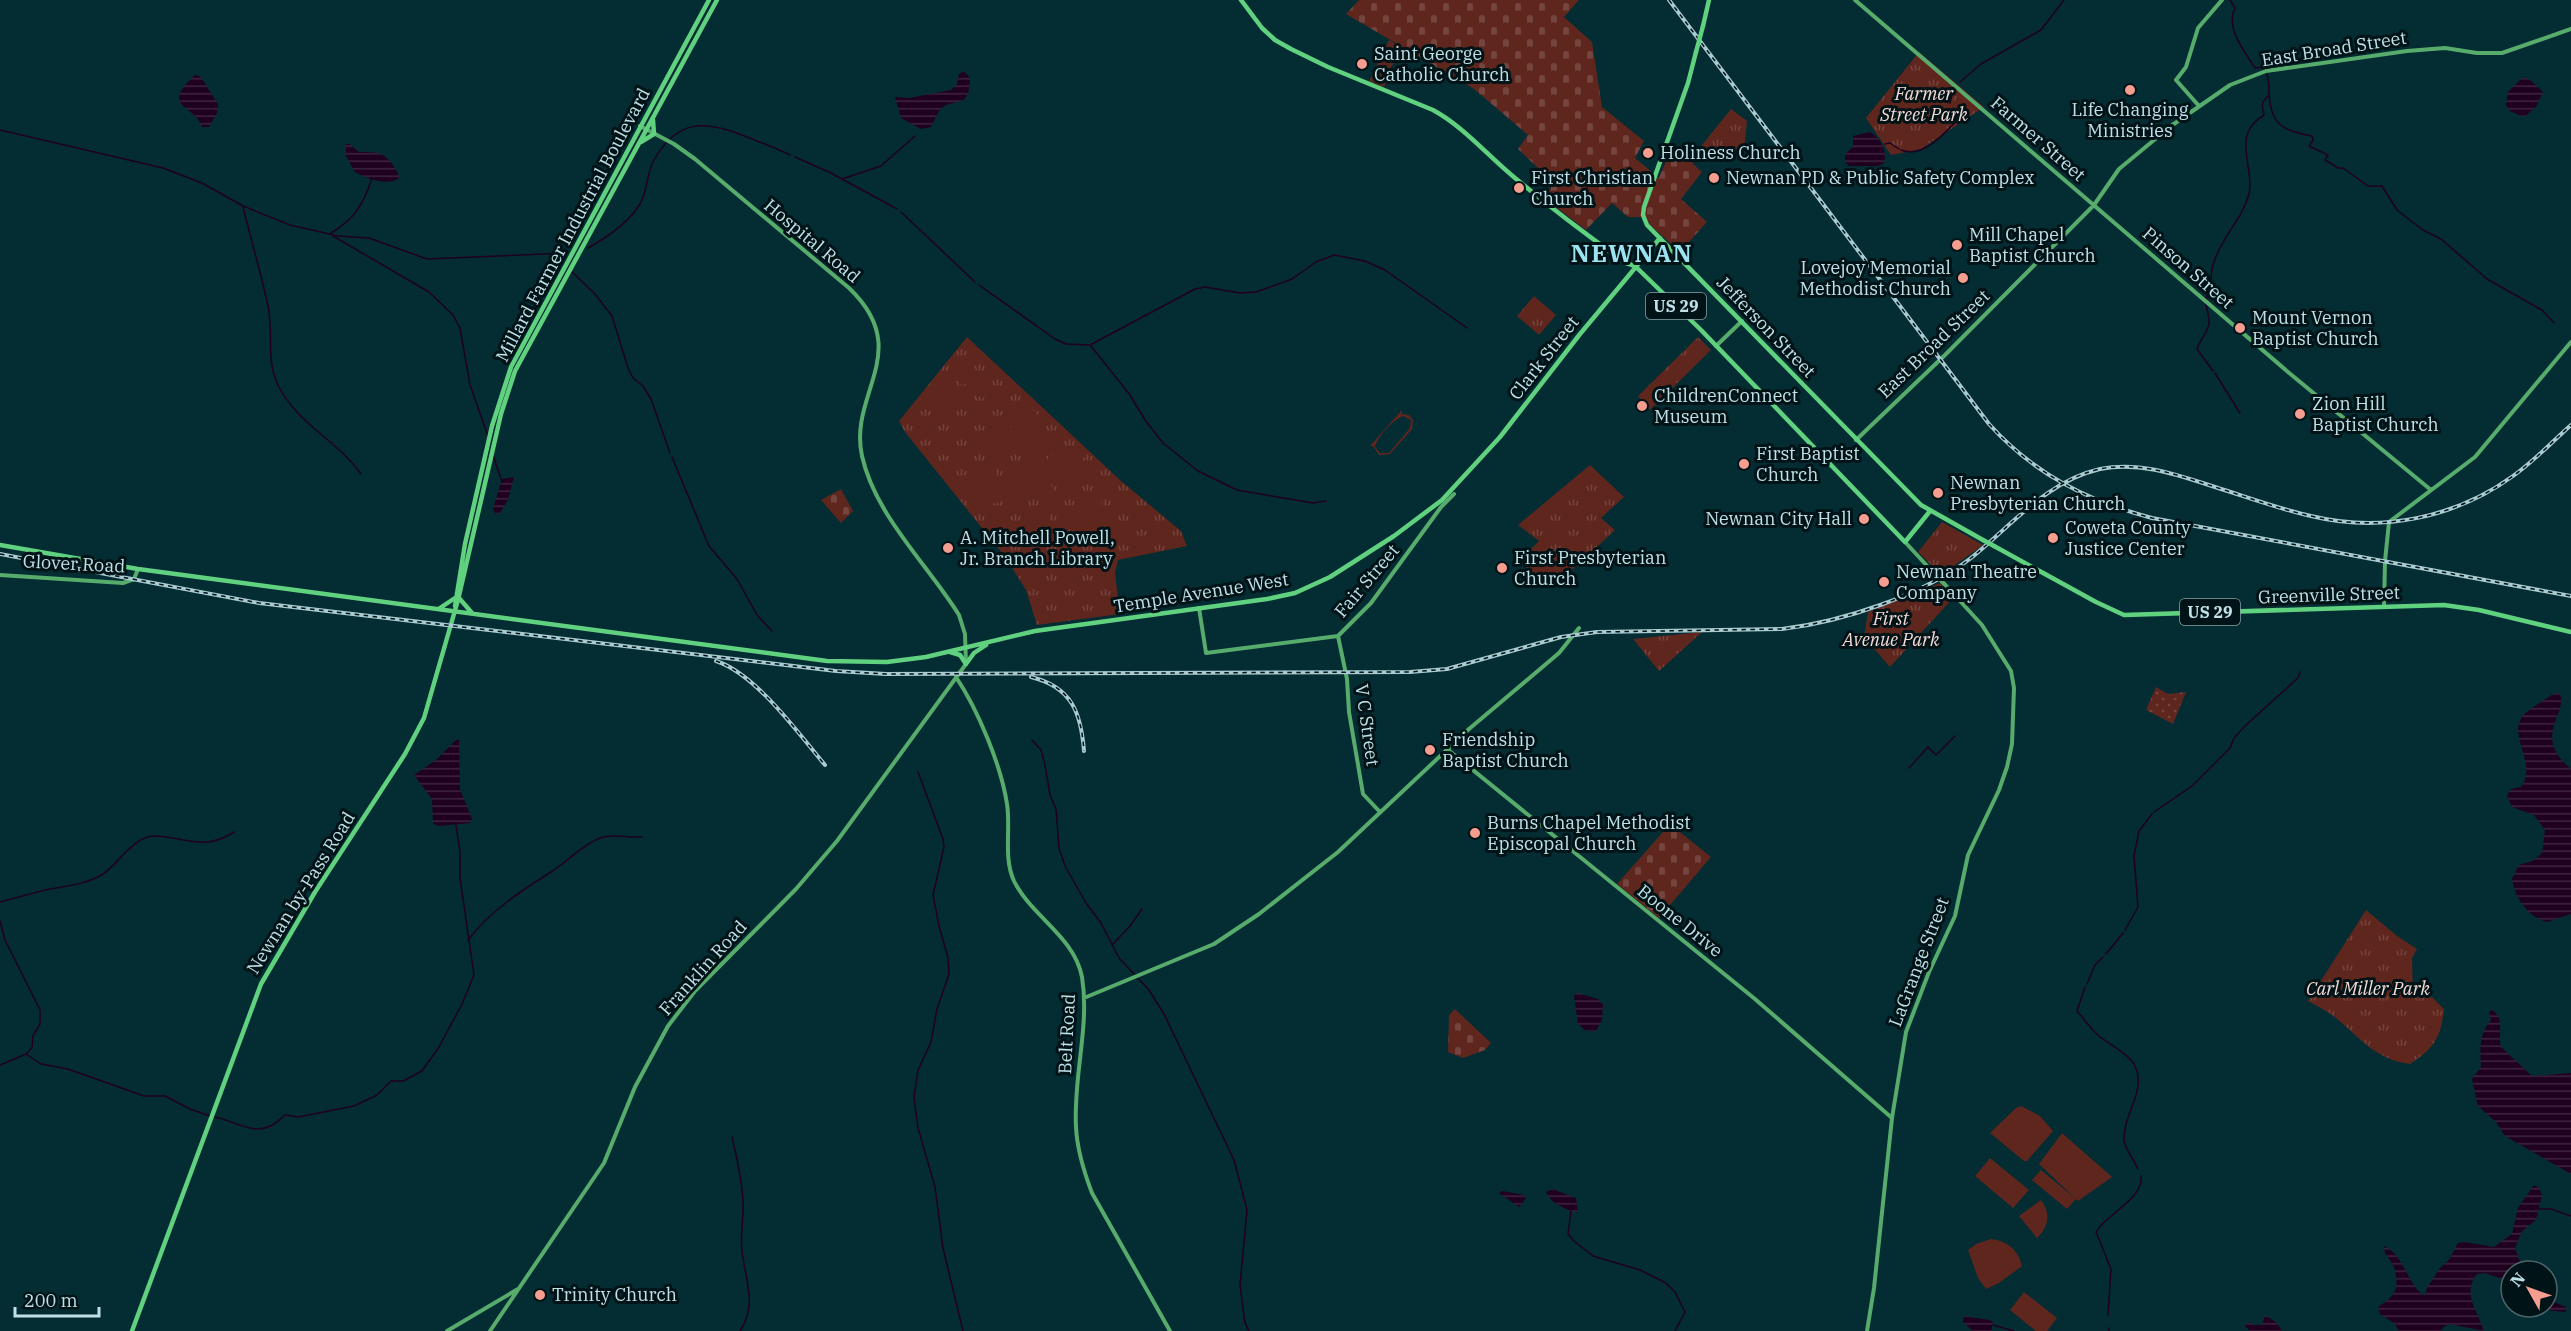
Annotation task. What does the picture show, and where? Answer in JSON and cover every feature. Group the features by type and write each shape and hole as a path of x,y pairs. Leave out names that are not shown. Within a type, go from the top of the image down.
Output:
{"main road":[{"name":"Millard Farmer Industrial Boulevard","path":"455,612 492,426 511,367 709,0"},
{"name":"Millard Farmer Industrial Boulevard","path":"646,130 717,0"},
{"name":"US 29","path":"1241,0 1262,28 1275,40 1444,116 1559,213 1626,263 1635,266 1716,346"},
{"name":"Jefferson Street","path":"1709,0 1688,83 1644,207 1643,215 1647,225 1929,513"},
{"path":"637,146 654,134 653,118"},
{"path":"637,146 646,130"},
{"name":"Millard Farmer Industrial Boulevard","path":"457,598 501,414 516,371 637,146"},
{"name":"Clark Street","path":"1451,494 1500,437 1635,266 1660,238"},
{"name":"LaGrange Street","path":"1716,346 1905,542"},
{"name":"Temple Avenue West","path":"0,545 138,569 455,612 827,661 887,662 950,652 1035,631 1267,599 1310,587 1376,547 1451,494"},
{"path":"1905,542 1929,513"},
{"name":"Greenville Street","path":"1929,513 2124,615 2459,606 2571,632"},
{"path":"436,609 443,608 457,598 474,614"},
{"name":"Newnan by-Pass Road","path":"132,1331 164,1241 219,1101 256,994 293,927 415,736 434,690 455,612"},
{"path":"950,652 960,655 966,663 974,653 989,642"}],"street":[{"name":"Farmer Street","path":"1856,0 2094,205"},
{"path":"2199,106 2176,80 2186,67 2196,31 2222,0"},
{"name":"East Broad Street","path":"1856,440 1945,355 2094,205 2119,169 2199,106 2230,85 2265,71 2439,48 2477,53 2502,53 2526,46 2571,27"},
{"name":"Hospital Road","path":"640,126 674,144 695,159 844,284 869,314 876,333 878,355 877,369 861,424 861,454 866,473 885,509 959,615 966,647"},
{"name":"Pinson Street","path":"2094,205 2288,372 2431,490"},
{"path":"1716,346 1742,321"},
{"path":"2384,607 2388,528 2396,515 2463,466 2484,446 2571,342"},
{"name":"Fair Street","path":"1199,608 1206,653 1338,636 1371,603 1451,494"},
{"name":"LaGrange Street","path":"1867,1331 1901,1055 1911,1015 1955,916 1968,855 2004,776 2012,741 2014,688 2011,671 1982,625 1905,542"},
{"name":"Glover Road","path":"0,575 123,584 135,579 138,569"},
{"path":"1084,998 1212,944 1234,932 1327,862 1447,749 1573,638 1574,632 1579,628"},
{"name":"V C Street","path":"1338,636 1347,679 1351,723 1363,794 1380,812"},
{"path":"966,647 966,663"},
{"name":"Franklin Road","path":"490,1331 604,1163 635,1087 668,1026 695,991 796,889 826,854 966,663"},
{"name":"Belt Road","path":"956,678 974,710 1000,776 1007,805 1009,861 1013,878 1020,891 1070,950 1081,973 1084,998 1076,1125 1080,1157 1092,1193 1170,1331"},
{"name":"Boone Drive","path":"1447,749 1746,993 1892,1118"},
{"path":"447,1331 519,1289"}],"green space":[{"path":"1359,0 1579,0 1564,17 1592,42 1602,107 1644,141 1635,158 1659,178 1670,151 1691,158 1693,164 1702,172 1681,199 1707,222 1680,252 1650,225 1646,217 1628,217 1612,203 1586,230 1544,198 1554,183 1518,149 1528,135 1474,89 1346,14"},
{"path":"1389,40 1403,48 1390,69 1384,87 1369,81"},
{"name":"Farmer Street Park","path":"1919,52 1984,107 1921,149 1891,155 1866,118"},
{"path":"1731,109 1747,121 1744,149 1711,152 1698,150"},
{"path":"1941,111 1953,119 1948,126 1943,122 1926,141 1912,145 1909,138 1923,129"},
{"path":"1534,296 1556,315 1539,335 1517,316"},
{"path":"967,337 1121,481 1181,531 1187,546 1118,560 1115,573 1120,614 1037,625 1026,590 1006,558 905,432 899,421"},
{"path":"1698,337 1711,350 1650,410 1638,396"},
{"path":"964,364 976,369 966,384 962,385 948,371"},
{"path":"980,376 987,387 983,399 970,391 969,387"},
{"path":"941,381 960,397 945,412 937,401"},
{"path":"1030,407 1039,417 1042,429 1041,441 1035,453 1010,434 1009,429"},
{"path":"1402,410 1402,414 1409,415 1413,420 1412,429 1390,454 1379,455 1373,446 1370,446","holes":["1403,416 1411,420 1410,428 1389,453 1380,453 1375,447 1386,429"]},
{"path":"1008,436 1010,451 989,454 987,439"},
{"path":"1075,446 1087,451 1074,477 1070,478 1046,462 1058,450"},
{"path":"1016,461 1039,469 1044,473 1053,490 1017,502 1012,499 1005,462"},
{"path":"1590,465 1624,497 1601,518 1615,530 1558,583 1542,581 1519,561 1539,541 1518,525"},
{"path":"995,470 1004,497 1001,502 973,507 972,494 975,483 983,475"},
{"path":"841,489 853,511 841,523 821,500"},
{"path":"1100,497 1104,509 1099,521 1082,529 1073,505 1076,501"},
{"path":"1048,513 1054,533 1010,545 1005,525"},
{"path":"1942,522 1983,545 1941,575 1918,552"},
{"name":"First Avenue Park","path":"1940,583 1954,597 1890,667 1864,637 1868,612"},
{"path":"1702,632 1659,671 1633,639"},
{"path":"2156,687 2168,694 2186,692 2173,724 2146,710"},
{"path":"1670,824 1711,857 1659,918 1617,884"},
{"name":"Carl Miller Park","path":"2366,910 2397,936 2417,949 2412,958 2413,995 2432,997 2444,1009 2441,1028 2435,1041 2425,1053 2410,1064 2387,1058 2378,1053 2336,1018 2308,1001"},
{"path":"1455,1009 1491,1043 1485,1050 1463,1058 1448,1052 1449,1015"},
{"path":"2021,1106 2040,1116 2053,1131 2027,1161 2024,1161 1990,1133"},
{"path":"2062,1133 2112,1177 2078,1201 2039,1164"},
{"path":"1990,1158 2029,1190 2013,1208 1975,1176"},
{"path":"2041,1170 2076,1199 2067,1209 2032,1180"},
{"path":"2041,1200 2046,1210 2047,1220 2037,1238 2019,1216"},
{"path":"1991,1239 2011,1247 2018,1255 2022,1266 1999,1283 1986,1289 1978,1278 1968,1250 1976,1244"},
{"path":"2024,1292 2057,1318 2047,1331 2036,1331 2010,1310"}],"shaded area":[{"path":"964,71 970,78 967,95 961,101 940,109 931,127 921,129 901,118 895,97 909,98 951,90 957,84 959,74"},
{"path":"195,75 200,76 218,104 217,113 209,127 202,127 198,119 179,100 185,86"},
{"path":"2523,77 2543,92 2536,107 2524,117 2510,111 2506,105 2508,92"},
{"path":"1870,132 1882,145 1885,154 1884,163 1878,166 1849,166 1845,162 1845,154 1853,147 1853,136"},
{"path":"346,144 359,152 374,152 386,157 399,178 383,182 355,172 346,156"},
{"path":"514,477 508,500 499,514 495,513 493,509 502,479"},
{"path":"2559,693 2560,708 2552,735 2559,757 2571,769 2571,914 2547,922 2534,916 2519,900 2512,879 2519,865 2533,861 2542,853 2545,830 2534,815 2512,807 2507,796 2511,789 2521,787 2525,778 2525,760 2518,733 2522,717 2553,694"},
{"path":"456,740 459,740 460,789 472,819 470,823 438,826 433,823 432,799 414,775 436,760"},
{"path":"1577,993 1598,999 1603,1005 1602,1020 1596,1031 1586,1031 1578,1024 1574,995"},
{"path":"2492,1010 2500,1022 2501,1047 2532,1076 2571,1073 2571,1174 2505,1136 2496,1122 2478,1106 2472,1079 2481,1067 2481,1042 2484,1031 2491,1020 2489,1012"},
{"path":"2534,1185 2539,1188 2542,1195 2536,1220 2522,1231 2515,1248 2519,1259 2499,1259 2499,1278 2485,1273 2477,1274 2473,1281 2471,1296 2484,1331 2450,1324 2440,1331 2399,1331 2394,1323 2380,1314 2378,1307 2393,1295 2397,1281 2394,1267 2384,1246 2397,1256 2414,1285 2425,1296 2427,1288 2440,1268 2449,1260 2458,1243 2494,1247 2512,1234 2518,1208"},
{"path":"1552,1189 1576,1198 1578,1213 1551,1200 1546,1192"},
{"path":"1502,1191 1524,1195 1526,1198 1519,1207 1499,1193"},
{"path":"2559,1304 2566,1307 2566,1312 2559,1311"},
{"path":"2265,1315 2277,1323 2282,1331 2250,1331 2245,1326 2249,1322 2262,1325"},
{"path":"1964,1316 1993,1322 1991,1331 1973,1331 1963,1322"}],"waterway":[{"path":"1960,82 1981,64 2041,30 2064,0"},
{"path":"2230,0 2235,8 2232,23 2237,39 2255,68 2264,67 2264,69"},
{"path":"2267,74 2272,113 2280,125 2293,132 2312,136 2313,140 2309,146 2328,155 2325,160 2338,168 2343,168 2368,186 2382,186 2397,210 2423,230 2441,239 2487,279 2542,310 2554,323"},
{"path":"1950,103 1954,88"},
{"path":"2213,371 2197,349 2209,324 2206,300 2210,289 2212,269 2222,244 2242,212 2249,194 2246,141 2248,132 2254,123 2264,115 2262,104 2269,95"},
{"path":"1901,150 1917,151 1933,143 1958,119 1953,108"},
{"path":"588,248 617,229 635,211 643,199 654,160 663,146 683,130 694,126 719,128 790,155"},
{"path":"0,130 163,168 202,183 243,206 290,225 338,236 369,238 427,259 566,253"},
{"path":"842,179 881,166 915,136"},
{"path":"1885,144 1890,143 1899,149"},
{"path":"795,157 831,173 897,209"},
{"path":"331,233 357,210 372,178"},
{"path":"243,207 268,306 272,367 279,387 297,412 352,462 361,474"},
{"path":"901,212 975,282"},
{"path":"333,236 429,292 453,315 460,328 470,385 488,436"},
{"path":"554,255 562,262"},
{"path":"979,285 1055,339 1066,344 1090,345 1195,289 1205,287 1240,293 1256,292 1292,279 1316,262 1334,255 1365,261 1385,270 1467,328"},
{"path":"571,271 595,294 612,316 628,368 633,378 643,386 651,399 670,453"},
{"path":"1091,346 1130,395 1145,420 1163,443 1198,471 1237,490 1313,503 1326,501"},
{"path":"2215,373 2240,413"},
{"path":"493,455 502,482"},
{"path":"672,457 709,546 737,579 757,615 772,631"},
{"path":"2154,812 2192,786 2230,748 2234,738 2245,726 2298,678 2300,672"},
{"path":"1909,768 1928,747 1936,755 1955,736"},
{"path":"1032,740 1041,750 1045,765 1050,795 1056,809 1059,848 1065,866 1086,903 1101,923 1119,958 1149,990 1164,1014 1234,1160 1247,1210 1240,1285 1245,1323 1249,1331"},
{"path":"918,772 943,839 944,847 933,895 948,958 949,974 937,1009 931,1042 918,1070 914,1097 918,1128 935,1187 943,1248 963,1331"},
{"path":"2125,930 2138,907 2134,856 2139,831 2152,814"},
{"path":"215,1117 251,1128 266,1128 285,1115 298,1117 354,1106 377,1095 391,1081 403,1081 422,1071 439,1047 462,1004 474,975 460,878 460,852 456,825"},
{"path":"0,902 96,878 147,837 204,842 223,838 234,832"},
{"path":"468,940 506,902 593,841 610,836 642,837"},
{"path":"1112,945 1142,909"},
{"path":"0,921 5,940 40,1010 40,1024 33,1036 32,1048 26,1054 0,1065"},
{"path":"2106,954 2123,933"},
{"path":"2087,984 2095,965 2103,957"},
{"path":"2085,987 2077,1011 2098,1035 2131,1060 2138,1074 2137,1092 2127,1120 2124,1140 2138,1169"},
{"path":"26,1054 41,1064 68,1069 144,1096 165,1096 210,1116"},
{"path":"732,1137 742,1193 742,1245 749,1292 748,1311 740,1331"},
{"path":"2108,1315 2111,1269 2096,1232 2137,1192 2141,1176"},
{"path":"2539,1209 2551,1209 2571,1216"},
{"path":"1571,1211 1568,1234 1575,1242 1593,1256 1640,1270 1666,1283 1675,1292 1685,1312 1675,1331"},
{"path":"1993,1325 2014,1331"}],"railway":[{"path":"1669,0 1989,424 2006,442 2043,471 2084,494 2152,518 2571,596"},
{"path":"0,554 259,603 836,671 886,674 1410,672 1447,669 1561,637 1597,632 1782,629 1856,613 1930,584 1971,558 2031,506 2063,483 2100,469 2130,467 2159,470 2287,510 2337,521 2364,523 2417,518 2442,512 2491,490 2528,464 2571,425"},
{"path":"716,661 731,668 761,691 825,765"},
{"path":"1031,677 1056,687 1072,703 1080,725 1084,751"}],"place":[{"name":"Saint George Catholic Church","path":"1362,64"},
{"name":"Life Changing Ministries","path":"2130,90"},
{"name":"Holiness Church","path":"1648,153"},
{"name":"Newnan PD & Public Safety Complex","path":"1714,178"},
{"name":"First Christian Church","path":"1519,188"},
{"name":"Mill Chapel Baptist Church","path":"1957,245"},
{"name":"Lovejoy Memorial Methodist Church","path":"1963,278"},
{"name":"Mount Vernon Baptist Church","path":"2240,328"},
{"name":"ChildrenConnect Museum","path":"1642,406"},
{"name":"Zion Hill Baptist Church","path":"2300,414"},
{"name":"First Baptist Church","path":"1744,464"},
{"name":"Newnan Presbyterian Church","path":"1938,493"},
{"name":"Newnan City Hall","path":"1864,519"},
{"name":"Coweta County Justice Center","path":"2053,538"},
{"name":"A. Mitchell Powell, Jr. Branch Library","path":"948,548"},
{"name":"First Presbyterian Church","path":"1502,568"},
{"name":"Newnan Theatre Company","path":"1884,582"},
{"name":"Friendship Baptist Church","path":"1430,750"},
{"name":"Burns Chapel Methodist Episcopal Church","path":"1475,833"},
{"name":"Trinity Church","path":"540,1295"}],"district":[{"name":"NEWNAN","path":"1632,254"}]}
